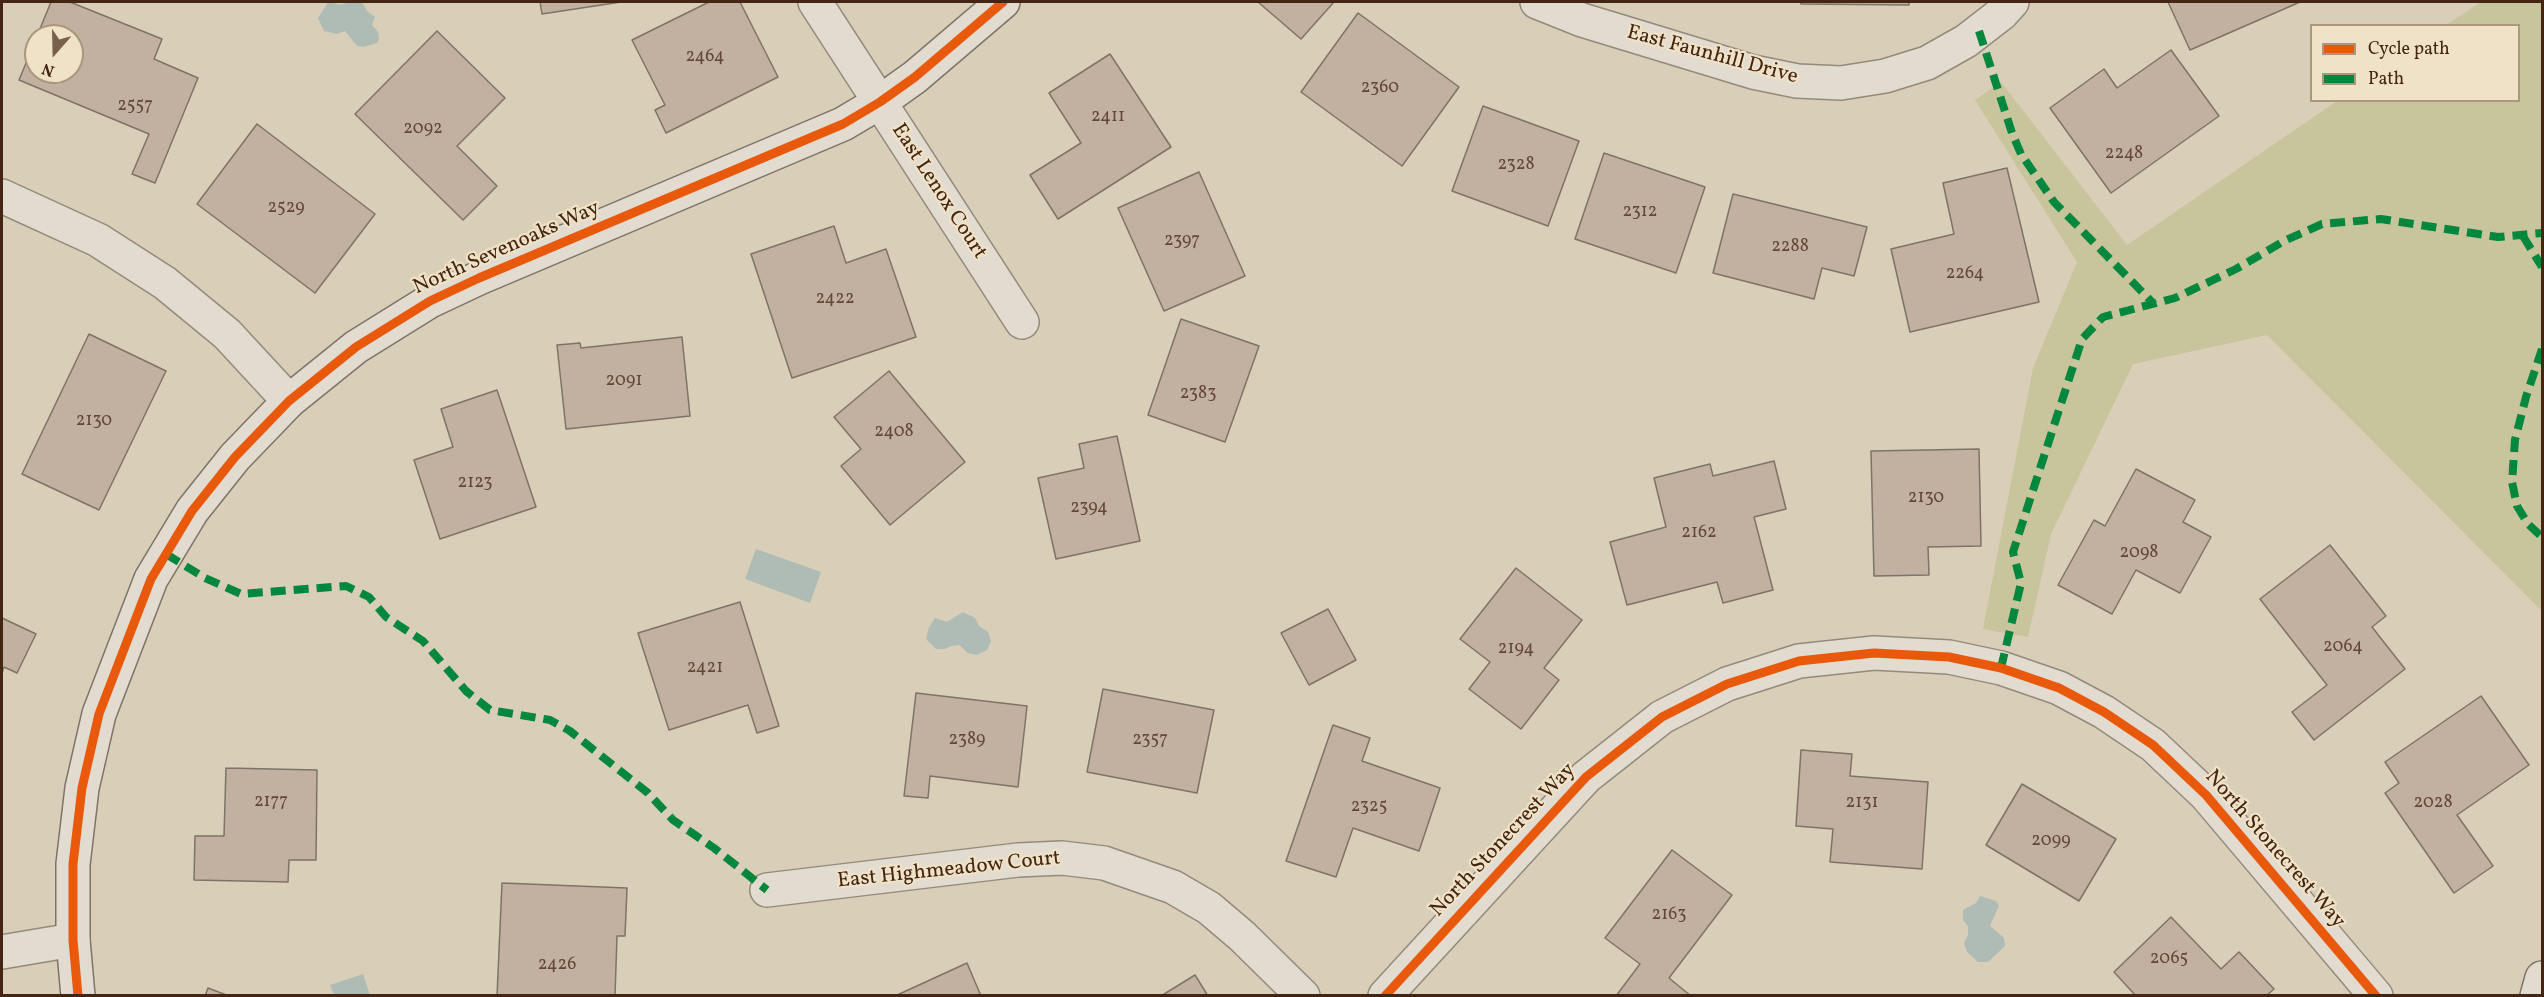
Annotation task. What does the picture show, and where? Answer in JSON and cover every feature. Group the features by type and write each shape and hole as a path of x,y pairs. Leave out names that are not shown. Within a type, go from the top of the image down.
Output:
{"street":[{"name":"East Lenox Court","path":"814,2 1022,322"},
{"name":"North Sevenoaks Way","path":"78,996 73,940 73,864 82,788 99,714 151,579 192,511 235,457 289,401 356,347 430,301 479,278 843,124 915,78 1003,2"},
{"name":"East Faunhill Drive","path":"1537,2 1582,20 1753,72 1797,81 1841,83 1885,76 1927,63 1966,41 2001,14 2012,2"},
{"path":"2,196 98,240 165,283 227,334 289,401"},
{"name":"North Stonecrest Way","path":"1385,996 1586,777 1662,717 1727,684 1799,662 1874,652 1949,657 2001,668 2059,688 2104,712 2143,738 2206,795 2376,996"},
{"name":"East Highmeadow Court","path":"766,890 1018,860 1062,858 1104,863 1173,887 1209,908 1242,936 1303,996"},
{"path":"2,952 73,940"},
{"path":"2537,996 2542,978"}],"shaded area":[{"path":"328,2 341,5 349,2 362,2 368,12 375,17 372,25 378,32 377,43 363,47 357,46 345,31 337,34 324,31 318,18"},
{"path":"2481,2 2542,2 2542,611 2267,335 2133,364 2051,534 2028,637 1983,629 2033,368 2077,262 1975,100 2001,82 2127,245 2336,102 2520,102 2520,24 2448,24"},
{"path":"756,549 821,572 810,603 745,579"},
{"path":"963,612 975,618 979,626 988,632 991,641 987,650 977,655 968,653 959,645 936,649 926,639 929,627 935,618 947,622"},
{"path":"1980,896 1996,901 1999,906 1990,926 2004,938 2005,946 1988,962 1978,962 1967,952 1964,943 1968,935 1968,926 1963,920 1963,910 1976,903"},
{"path":"363,974 370,995 334,995 330,985"}],"building":[{"path":"51,2 70,2 162,39 154,59 198,78 155,183 132,174 149,134 29,84 84,84 84,24 42,24"},
{"path":"540,2 621,2 542,14"},
{"path":"709,2 740,2 778,77 666,133 655,110 665,105 632,40"},
{"path":"1258,2 1334,2 1301,39"},
{"path":"1801,2 1909,2 1909,5 1801,4"},
{"path":"2168,2 2300,2 2190,50"},
{"path":"1358,13 1459,87 1402,166 1301,92"},
{"path":"437,31 505,98 457,146 497,186 463,220 355,114"},
{"path":"2171,50 2219,116 2111,193 2050,108 2104,69 2117,88"},
{"path":"1110,54 1171,147 1058,219 1030,175 1081,143 1049,93"},
{"path":"24,68 24,82 19,80"},
{"path":"1483,106 1579,141 1548,226 1452,191"},
{"path":"257,124 375,214 315,293 197,204"},
{"path":"1604,153 1705,187 1676,273 1575,239"},
{"path":"2007,168 2039,302 1910,332 1891,249 1954,234 1943,183"},
{"path":"1199,172 1245,276 1164,311 1118,208"},
{"path":"1733,194 1867,227 1854,276 1822,268 1814,299 1713,273"},
{"path":"834,226 846,263 886,249 916,337 792,378 751,254"},
{"path":"1181,319 1259,346 1225,442 1148,415"},
{"path":"89,334 166,371 99,510 22,474"},
{"path":"682,337 690,416 566,429 557,345 580,343 581,348"},
{"path":"889,371 965,462 890,525 841,466 861,449 834,417"},
{"path":"497,390 536,507 440,539 414,460 453,447 441,409"},
{"path":"1117,436 1140,541 1056,559 1038,478 1084,468 1079,444"},
{"path":"1979,449 1981,546 1928,547 1929,575 1874,576 1871,451"},
{"path":"1774,461 1786,509 1754,517 1773,590 1723,603 1717,582 1627,605 1610,542 1666,527 1654,478 1710,464 1713,476"},
{"path":"2136,469 2195,500 2183,522 2211,537 2180,593 2136,570 2112,614 2058,585 2094,520 2105,526"},
{"path":"2330,545 2386,616 2372,627 2405,669 2314,740 2292,712 2327,685 2260,599"},
{"path":"1516,568 1582,620 1544,668 1559,680 1521,729 1469,689 1490,662 1460,639"},
{"path":"740,602 779,726 757,733 748,705 669,730 638,633"},
{"path":"1328,609 1356,660 1309,685 1281,633"},
{"path":"2,618 36,634 17,673 4,667 2,673"},
{"path":"1103,689 1214,710 1197,793 1087,772"},
{"path":"916,693 1027,706 1018,787 930,776 928,798 904,796"},
{"path":"2481,696 2529,765 2457,815 2493,866 2454,893 2385,793 2399,783 2385,762"},
{"path":"1333,725 1370,738 1362,761 1440,788 1419,851 1353,828 1336,877 1286,861"},
{"path":"1801,750 1852,754 1850,776 1928,782 1922,869 1830,862 1833,829 1796,826"},
{"path":"226,768 317,770 316,860 289,860 288,882 194,880 195,836 224,836"},
{"path":"2022,784 2116,839 2079,901 1986,845"},
{"path":"1672,850 1732,895 1669,978 1691,996 1616,996 1640,964 1605,938"},
{"path":"502,883 627,888 625,936 617,936 615,996 497,996"},
{"path":"2171,917 2221,969 2239,952 2274,989 2266,996 2136,996 2114,972"},
{"path":"967,963 981,996 895,996"},
{"path":"1195,975 1208,996 1161,996"},
{"path":"208,988 229,996 205,996"}],"marked path":[{"path":"1979,31 2021,154 2054,202 2154,304"},
{"path":"2001,668 2021,583 2013,552 2082,339 2103,317 2175,298 2236,269 2284,241 2322,224 2381,219 2498,237 2542,233"},
{"path":"2523,236 2542,267"},
{"path":"2542,349 2515,440 2512,482 2517,506 2528,524 2542,537"},
{"path":"166,554 205,578 241,594 346,586 369,597 386,617 423,641 466,691 490,710 550,720 570,731 648,793 673,820 714,848 767,890"}],"cycle path":[{"path":"78,996 73,940 73,864 82,788 99,714 151,579 192,511 235,457 289,401 356,347 430,301 479,278 843,124 880,102 915,77 1003,2"},
{"path":"1385,996 1586,777 1662,717 1727,684 1799,661 1874,653 1949,657 2001,668 2059,688 2104,712 2153,745 2206,795 2376,996"}]}
